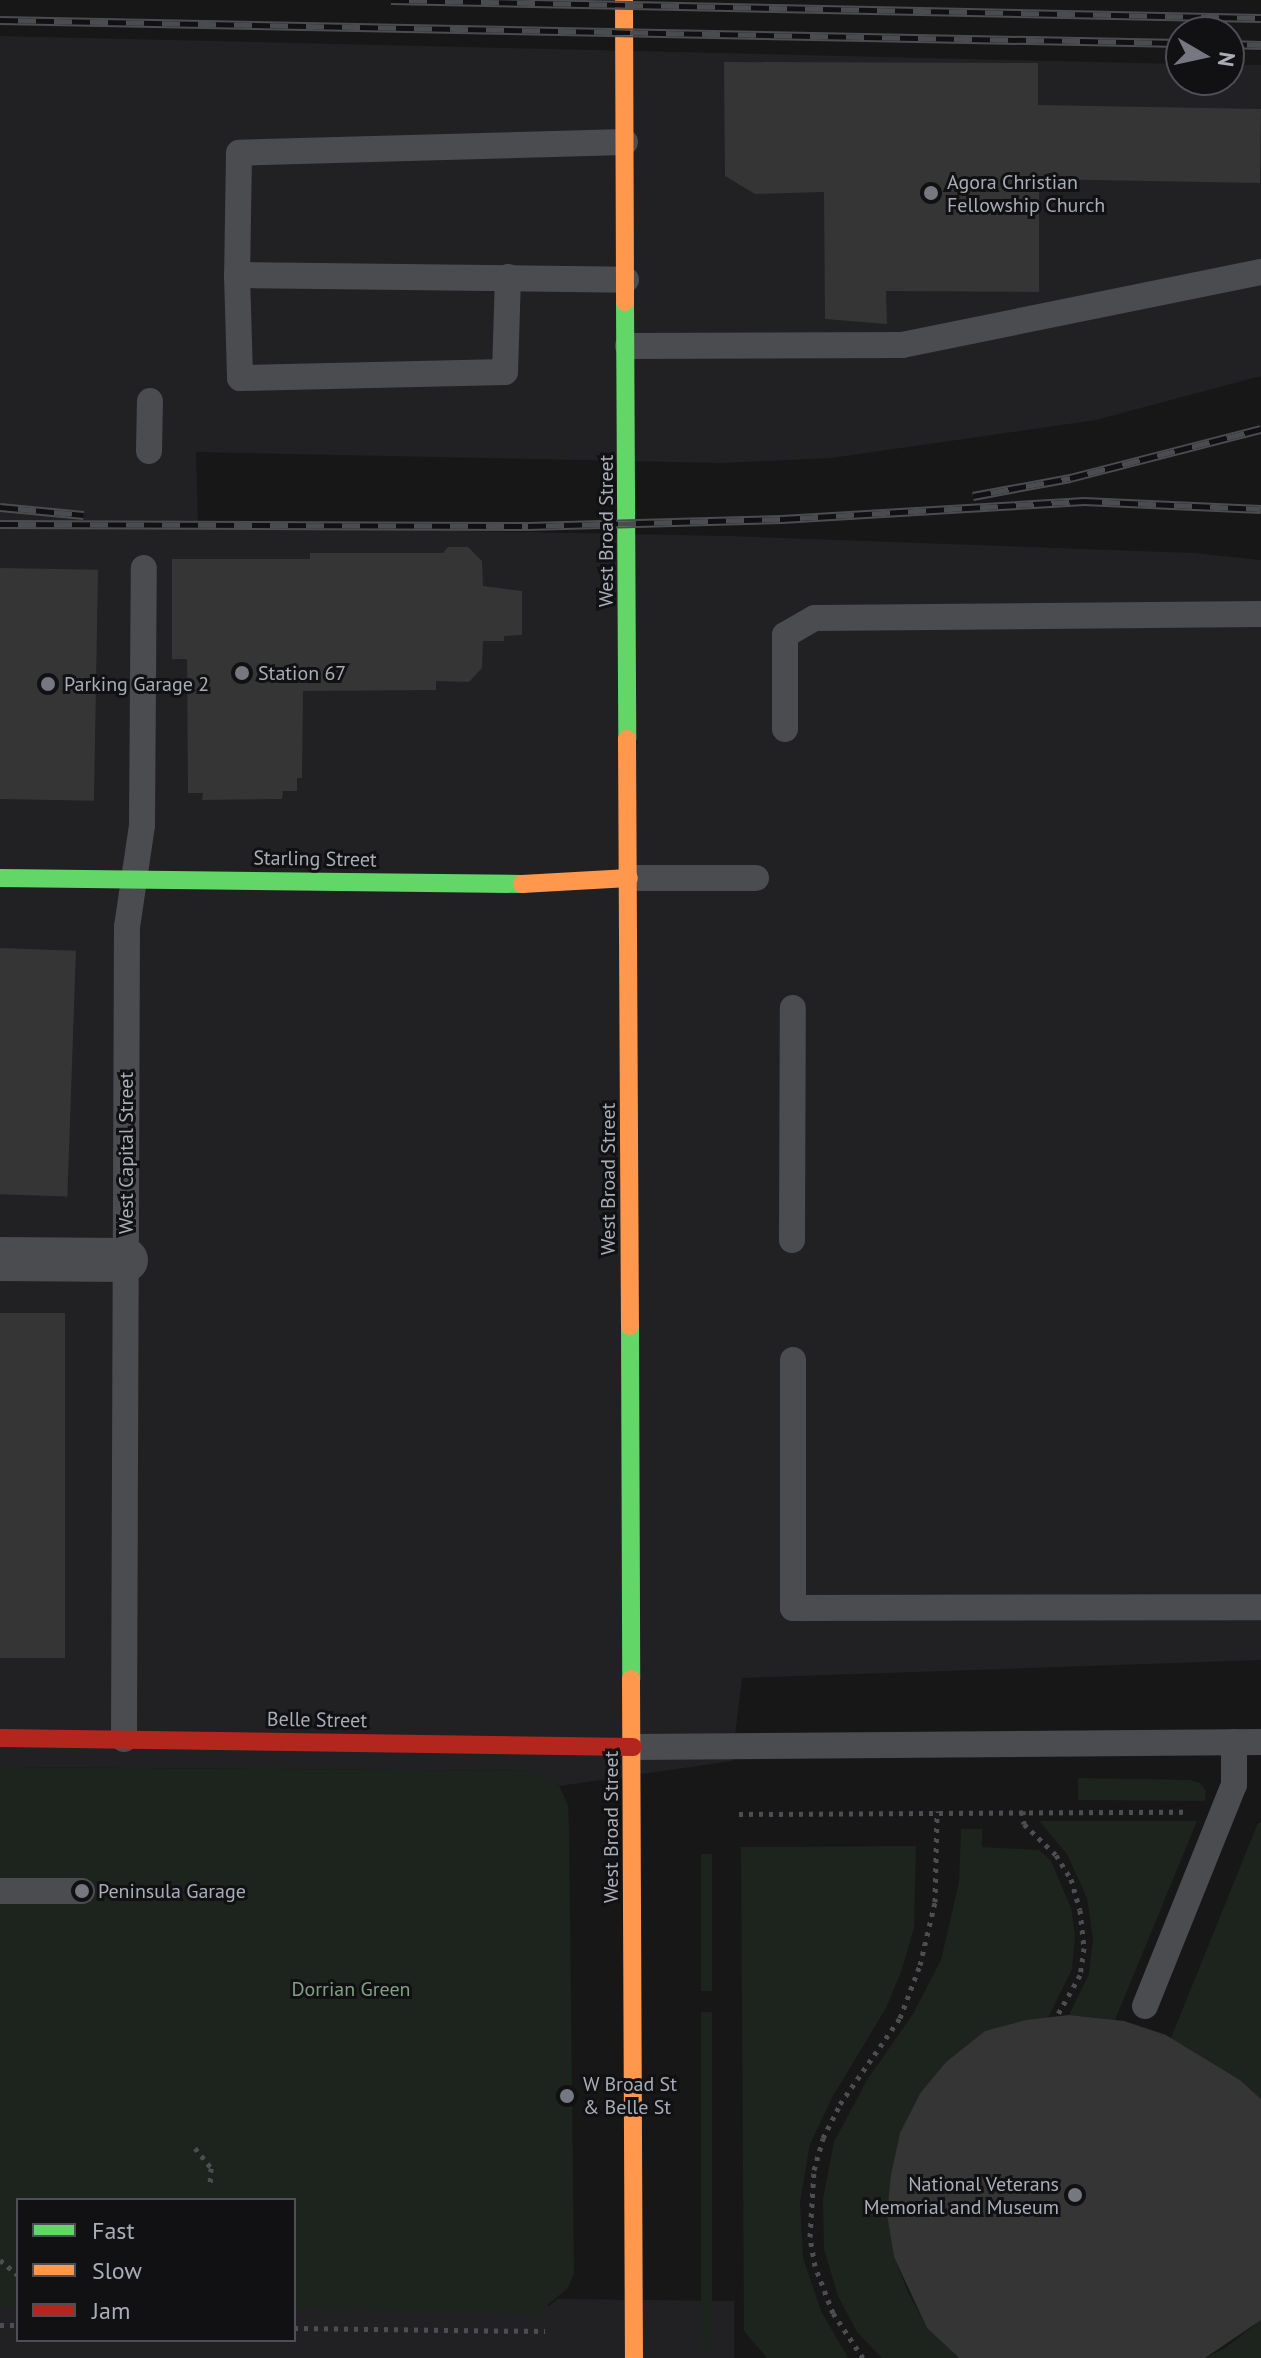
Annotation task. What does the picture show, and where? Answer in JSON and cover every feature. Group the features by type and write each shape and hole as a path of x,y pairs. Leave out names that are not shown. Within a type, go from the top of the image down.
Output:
{"main road":[{"name":"West Broad Street","path":"624,0 628,346 634,2358"},
{"name":"Starling Street","path":"0,878 544,884 629,878"},
{"name":"Belle Street","path":"0,1738 633,1747"}],"street":[{"path":"0,1259 126,1260"}],"lane":[{"path":"508,277 505,372 240,378 237,275 239,153 625,142"},
{"path":"628,346 902,345 1261,272"},
{"path":"237,275 626,280"},
{"path":"149,451 150,401"},
{"name":"West Capital Street","path":"124,1739 127,927 142,825 144,568"},
{"path":"785,729 785,635 815,618 1261,614"},
{"path":"629,878 756,878"},
{"path":"792,1240 793,1008"},
{"path":"793,1360 793,1608 1261,1607"},
{"path":"1145,2006 1234,1785 1234,1742"},
{"path":"633,1747 1261,1742"},
{"path":"0,1891 82,1891"}],"path":[{"path":"863,2358 833,2313 815,2266 810,2237 814,2170 823,2138 840,2104 900,2018 920,1965 935,1902 937,1811"},
{"path":"1023,1811 1024,1824 1056,1855 1071,1879 1080,1910 1084,1948 1080,1975 1057,2016"},
{"path":"739,1814 1223,1812"},
{"path":"195,2148 211,2168 210,2186"},
{"path":"0,2260 16,2273"},
{"path":"296,2328 545,2331"}],"shaded area":[{"path":"0,36 1165,64 1165,96 1245,96 1245,65 1261,65 1261,376 1096,420 831,458 721,463 196,452 198,526 729,536 1194,553 1261,560 1261,1660 742,1678 732,1761 559,1786 533,1771 0,1767"},
{"path":"558,2299 734,2301 734,2358 0,2358 0,2300 16,2300 16,2342 296,2342 296,2306 549,2306"}],"green space":[{"name":"Dorrian Green","path":"0,1767 533,1771 559,1786 568,1805 569,1824 574,2273 568,2288 545,2307 545,2314 296,2308 296,2198 16,2198 16,2306 0,2306"},
{"path":"1078,1778 1190,1780 1200,1783 1206,1791 1205,1801 1078,1800"},
{"path":"1039,1821 1197,1821 1115,2020 1069,2015 1089,1974 1093,1939 1087,1898 1067,1854"},
{"path":"1258,1823 1261,1823 1261,2099 1240,2080 1171,2038"},
{"path":"961,1829 982,1829 982,1847 1039,1850 1051,1861 1071,1908 1075,1935 1072,1969 1048,2018 985,2031 946,2062 921,2092 887,2215 894,2257 908,2292 927,2328 959,2358 882,2358 857,2332 838,2296 824,2249 823,2199 834,2142 867,2080 913,2014 941,1960 959,1882"},
{"path":"916,1846 914,1928 901,1972 886,2008 833,2096 810,2144 800,2202 803,2258 821,2311 848,2358 767,2358 744,2331 741,1847"},
{"path":"701,1854 712,1854 712,1991 701,1991"},
{"path":"701,2012 712,2012 712,2349 701,2349"},
{"path":"1261,2320 1261,2358 1205,2358 1225,2348"}],"building":[{"name":"Agora Christian Fellowship Church","path":"724,62 1038,63 1038,105 1261,109 1260,183 1039,179 1039,292 886,291 887,324 825,319 824,192 755,194 725,176"},
{"name":"Station 67","path":"448,547 468,547 482,561 483,586 522,591 522,635 504,636 504,641 483,641 482,668 469,682 436,681 436,690 303,691 302,778 297,778 297,791 283,791 282,799 202,800 203,793 188,793 187,659 172,659 172,559 310,559 310,553 443,553"},
{"name":"Parking Garage 2","path":"0,568 98,570 94,801 0,799"},
{"path":"0,948 76,951 67,1197 0,1194"},
{"path":"0,1313 65,1313 65,1658 0,1658"},
{"name":"National Veterans Memorial and Museum","path":"1069,2015 1124,2021 1166,2035 1240,2080 1261,2099 1261,2320 1205,2358 959,2358 927,2328 894,2257 887,2215 891,2175 900,2133 921,2092 946,2062 985,2031 1026,2020"}],"railway":[{"path":"391,0 1261,18"},
{"path":"0,20 1165,43"},
{"path":"1245,44 1261,45"},
{"path":"973,496 1070,478 1261,429"},
{"path":"0,524 528,526 782,519 1084,501 1261,509"},
{"path":"0,507 84,515"}],"traffic: fast":[{"path":"625,302 627,739"},
{"path":"0,878 522,884"},
{"path":"630,1326 631,1679"}],"traffic: slow":[{"path":"624,0 625,302"},
{"path":"627,739 630,1326"},
{"path":"522,884 629,878"},
{"path":"631,1679 634,2358"}],"traffic: jam":[{"path":"0,1738 633,1747"}],"place":[{"name":"Agora Christian Fellowship Church","path":"931,193"},
{"name":"Station 67","path":"242,673"},
{"name":"Parking Garage 2","path":"48,684"},
{"name":"Peninsula Garage","path":"82,1891"},
{"name":"W Broad St & Belle St","path":"567,2096"},
{"name":"National Veterans Memorial and Museum","path":"1075,2195"}]}
